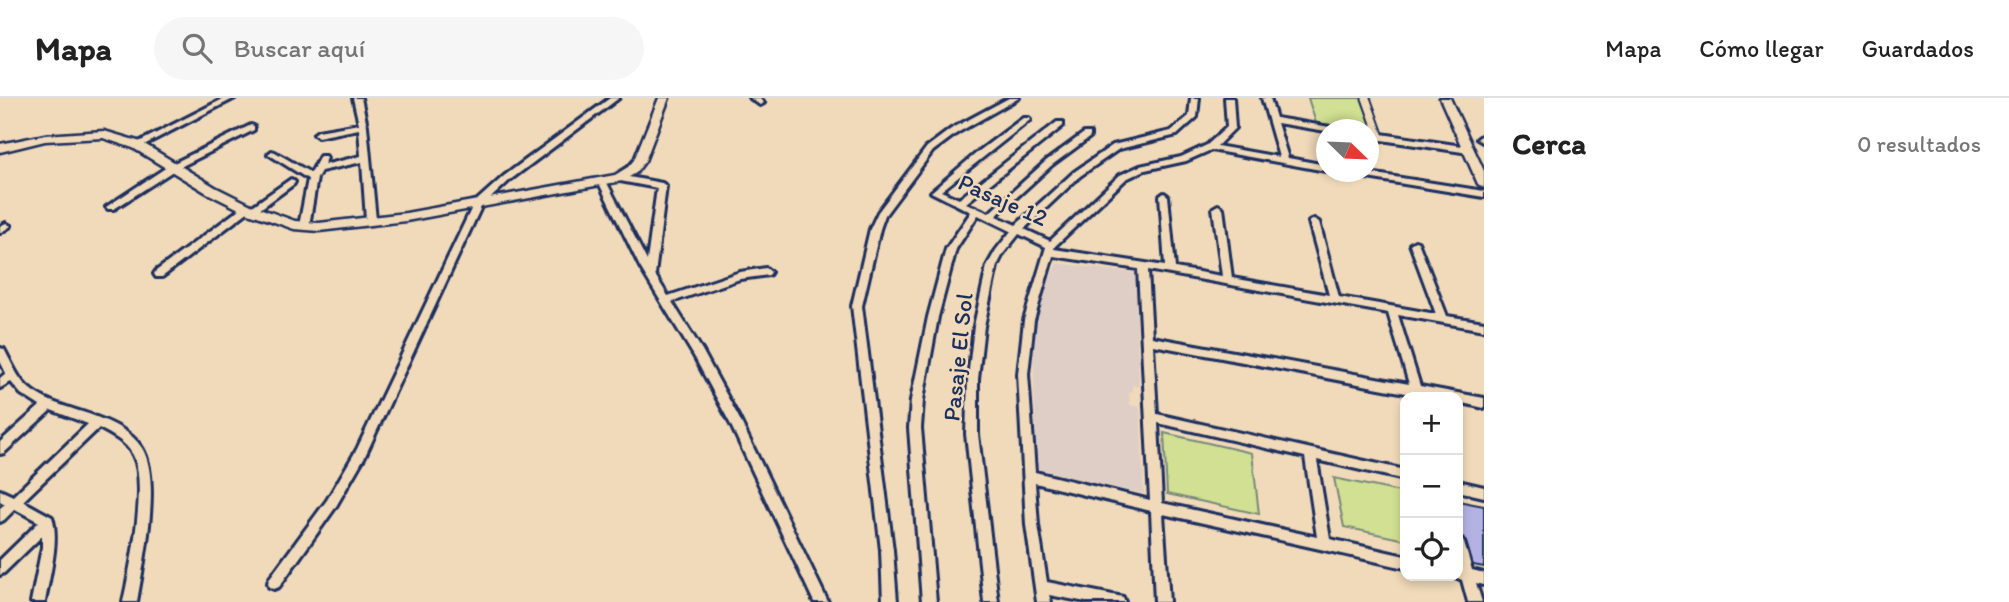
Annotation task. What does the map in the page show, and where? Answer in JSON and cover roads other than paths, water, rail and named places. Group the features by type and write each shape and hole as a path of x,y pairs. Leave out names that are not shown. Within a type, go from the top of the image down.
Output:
{"street":[{"path":"137,145 231,98"},
{"path":"358,98 371,220"},
{"path":"274,583 331,504 361,452 477,205 507,178 615,98"},
{"path":"0,148 82,134 104,134 137,145 211,190 250,209 294,225 318,227 477,205 618,177 632,170 639,161 664,98"},
{"path":"890,602 887,550 857,306 863,273 881,214 930,149 954,131 1015,98"},
{"name":"Pasaje El Sol","path":"991,602 972,434 973,379 987,283 999,252 1018,229 1077,174 1116,147 1174,132 1180,128 1193,117 1195,98"},
{"path":"1044,602 1032,525 1023,374 1026,335 1037,285 1050,248 1123,177 1210,147 1231,128 1229,98"},
{"path":"1266,98 1284,160"},
{"path":"1366,98 1380,137 1469,150"},
{"path":"1445,98 1484,184"},
{"name":"Pasaje 12","path":"1026,120 936,188 937,194 1018,229 1050,248 1484,326"},
{"path":"1272,120 1316,127"},
{"path":"960,203 1060,124"},
{"path":"318,134 363,126"},
{"path":"111,207 173,167 251,128"},
{"path":"990,217 1049,163 1087,135"},
{"path":"1210,147 1316,166"},
{"path":"272,154 313,178"},
{"path":"304,226 313,178 323,158"},
{"path":"319,169 365,158"},
{"path":"618,177 662,186 650,275"},
{"path":"1379,177 1484,194"},
{"path":"602,181 650,275 735,421 821,602"},
{"path":"159,274 291,182"},
{"path":"1164,196 1170,271"},
{"path":"1218,208 1228,281"},
{"path":"929,602 915,428 917,400 933,317 951,249 976,211"},
{"path":"1314,222 1335,300"},
{"path":"1415,244 1443,319"},
{"path":"1143,266 1162,602"},
{"path":"666,300 740,276 766,272"},
{"path":"1392,310 1416,392"},
{"path":"1147,340 1407,392"},
{"path":"1,355 13,374 15,383 30,396 119,433 139,453 144,477 141,541 130,602"},
{"path":"0,384 13,374"},
{"path":"1463,399 1484,403"},
{"path":"0,449 49,405"},
{"path":"1151,417 1400,474"},
{"path":"0,516 96,424"},
{"path":"1310,452 1324,544"},
{"path":"1029,476 1400,561"},
{"path":"1463,487 1484,492"},
{"path":"0,495 48,521"},
{"path":"0,569 48,521"},
{"path":"38,602 48,547 48,521"},
{"path":"1463,574 1484,579"},
{"path":"1463,576 1475,602"},
{"path":"1041,587 1118,602"}]}
